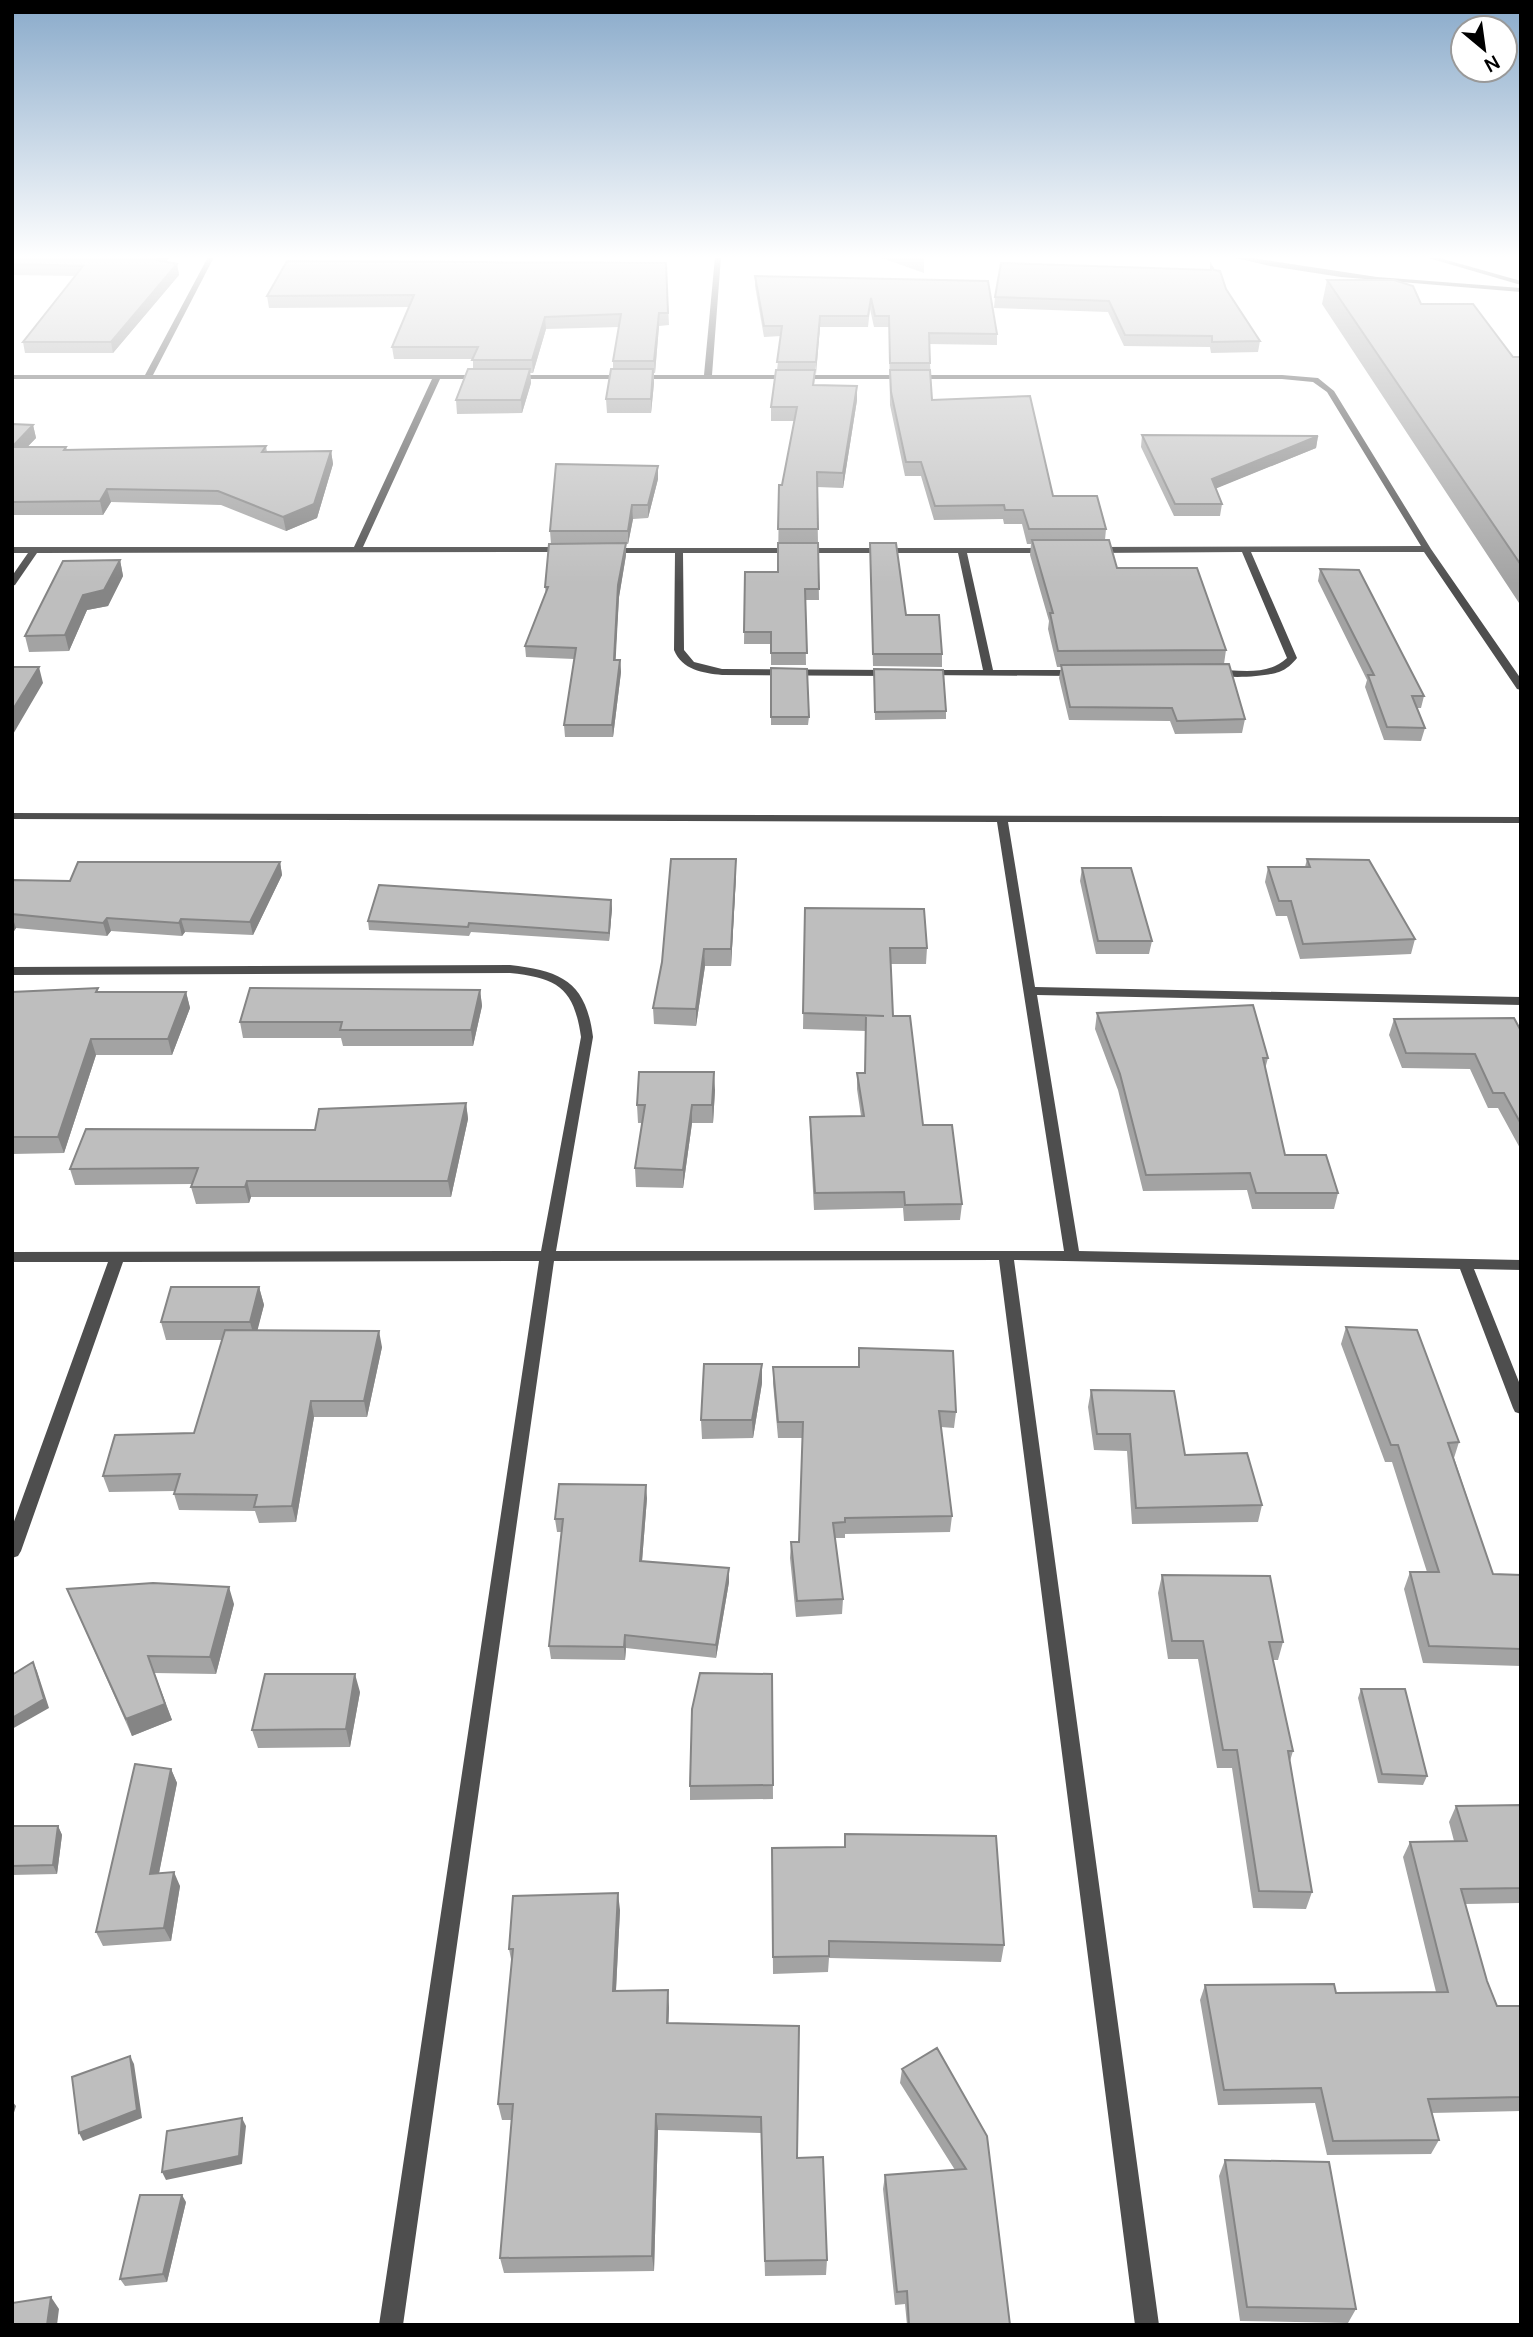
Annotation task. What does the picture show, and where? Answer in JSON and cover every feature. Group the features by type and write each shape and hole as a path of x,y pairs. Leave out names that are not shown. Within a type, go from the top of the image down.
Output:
{"street":[{"path":"148,377 154,366"},
{"path":"708,377 709,366"},
{"path":"12,377 492,377"},
{"path":"358,549 438,377"},
{"path":"505,377 1282,377 1315,380 1330,391 1427,549 1521,687"},
{"path":"1084,550 1427,549"},
{"path":"12,550 581,550"},
{"path":"12,583 34,550"},
{"path":"595,550 1057,550"},
{"path":"679,550 679,654 700,669 722,672 1086,673"},
{"path":"962,550 989,673"},
{"path":"1196,672 1272,671 1284,666 1292,658 1247,550"},
{"path":"12,816 1002,817 1521,821"},
{"path":"1002,817 1072,1255"},
{"path":"12,971 510,970 555,978 572,989 582,1003 587,1037 548,1253 391,2325"},
{"path":"1030,991 1521,1001"},
{"path":"12,1257 548,1253 1072,1255 1521,1265"},
{"path":"1006,1255 1147,2325"},
{"path":"12,1551 117,1257"},
{"path":"1465,1264 1521,1408"}],"building":[{"path":"1386,366 1521,366 1521,565"},
{"path":"468,369 530,369 521,400 456,400"},
{"path":"611,369 653,369 651,399 606,399"},
{"path":"776,370 815,370 813,385 857,386 843,473 817,472 818,529 778,529 779,485 782,485 797,407 771,407"},
{"path":"890,370 930,370 932,400 1030,396 1053,496 1097,496 1106,529 1029,529 1023,510 1005,510 1004,505 935,506 921,462 906,462 891,392"},
{"path":"12,424 33,425 12,447"},
{"path":"1142,435 1318,436 1212,479 1222,504 1175,504"},
{"path":"266,446 262,452 331,451 314,504 283,517 218,491 107,489 100,501 12,502 12,447 66,447 64,450"},
{"path":"556,464 658,466 648,505 632,505 628,531 550,531"},
{"path":"1032,540 1109,540 1117,568 1197,568 1226,650 1058,651 1050,613 1053,613"},
{"path":"626,543 618,585 614,660 620,660 612,725 564,725 576,648 525,646 548,587 545,587 549,544"},
{"path":"778,543 818,543 819,589 805,589 807,653 771,653 771,632 744,632 745,572 778,572"},
{"path":"870,543 896,543 906,615 939,615 942,654 873,654"},
{"path":"120,560 104,590 83,595 65,635 25,636 63,561"},
{"path":"1320,569 1359,570 1424,696 1412,696 1425,728 1387,727 1368,675 1374,675"},
{"path":"1229,664 1245,719 1177,721 1172,708 1070,707 1061,665"},
{"path":"12,667 39,667 12,711"},
{"path":"771,668 807,669 809,717 771,717"},
{"path":"874,669 943,670 946,711 875,712"},
{"path":"671,859 736,859 731,949 704,949 696,1009 653,1008 662,962"},
{"path":"1307,859 1369,860 1415,939 1303,944 1291,901 1279,901 1268,867 1310,867"},
{"path":"78,862 280,862 250,922 181,919 179,923 107,918 103,923 12,914 12,880 70,881"},
{"path":"1082,868 1131,868 1152,941 1098,941"},
{"path":"379,885 611,900 609,933 469,923 468,927 368,921"},
{"path":"805,908 924,909 927,948 890,948 893,1016 910,1016 923,1125 952,1125 962,1204 905,1205 904,1192 815,1193 810,1117 864,1116 857,1073 865,1073 866,1016 884,1016 803,1013"},
{"path":"98,988 96,992 186,992 168,1039 91,1039 58,1137 12,1137 12,992"},
{"path":"250,988 480,990 471,1030 340,1030 342,1022 240,1022"},
{"path":"1253,1005 1268,1058 1263,1058 1285,1155 1326,1155 1338,1193 1256,1193 1250,1173 1146,1175 1120,1074 1097,1013"},
{"path":"1514,1018 1521,1031 1521,1124 1504,1093 1493,1093 1475,1054 1406,1053 1394,1019"},
{"path":"639,1072 714,1072 712,1105 692,1105 683,1170 635,1168 645,1105 637,1105"},
{"path":"466,1103 448,1181 247,1181 245,1187 191,1187 198,1168 70,1169 86,1129 315,1130 319,1109"},
{"path":"171,1287 259,1287 250,1322 161,1322"},
{"path":"1346,1327 1417,1330 1459,1442 1448,1443 1493,1574 1521,1575 1521,1649 1429,1646 1410,1572 1439,1572 1398,1445 1391,1445"},
{"path":"225,1330 379,1331 364,1401 311,1401 292,1506 254,1507 257,1495 174,1494 180,1474 103,1476 115,1435 194,1433"},
{"path":"859,1348 953,1351 956,1412 939,1411 952,1516 845,1518 845,1522 833,1523 843,1599 797,1601 791,1542 799,1542 803,1422 778,1422 773,1367 859,1367"},
{"path":"704,1364 762,1364 752,1420 701,1420"},
{"path":"1091,1390 1174,1391 1185,1455 1247,1453 1262,1505 1136,1508 1130,1434 1097,1434"},
{"path":"559,1484 646,1485 640,1561 729,1568 716,1645 625,1635 624,1647 549,1646 563,1519 555,1519"},
{"path":"1162,1575 1270,1576 1283,1642 1269,1642 1293,1751 1288,1751 1312,1892 1259,1891 1237,1750 1223,1750 1203,1641 1172,1641"},
{"path":"153,1583 229,1587 210,1657 148,1656 165,1704 126,1719 67,1589"},
{"path":"33,1662 44,1699 12,1718 12,1675"},
{"path":"700,1673 772,1674 773,1785 690,1786 692,1709"},
{"path":"265,1674 355,1674 346,1729 252,1730"},
{"path":"1361,1689 1405,1689 1427,1776 1382,1774"},
{"path":"135,1764 171,1769 150,1874 174,1872 164,1928 96,1932"},
{"path":"1521,1805 1521,1888 1461,1889 1487,1981 1497,2006 1521,2006 1521,2097 1428,2099 1439,2140 1333,2141 1321,2088 1224,2090 1205,1985 1334,1984 1336,1993 1448,1992 1410,1842 1467,1841 1456,1806"},
{"path":"12,1826 58,1826 53,1865 12,1866"},
{"path":"845,1834 996,1836 1004,1945 829,1941 829,1956 773,1957 772,1848 845,1847"},
{"path":"618,1893 613,1991 668,1990 667,2023 799,2026 797,2158 823,2157 827,2260 765,2261 761,2117 656,2114 652,2256 500,2258 513,2104 498,2104 513,1949 509,1949 513,1896"},
{"path":"937,2048 987,2136 1010,2325 909,2325 907,2291 897,2292 885,2175 966,2169 902,2069"},
{"path":"130,2056 137,2110 79,2133 72,2077"},
{"path":"242,2118 239,2156 162,2172 167,2131"},
{"path":"1225,2160 1329,2162 1356,2309 1247,2307"},
{"path":"140,2195 182,2195 163,2274 120,2279"},
{"path":"51,2297 47,2325 12,2325 12,2303"}]}
